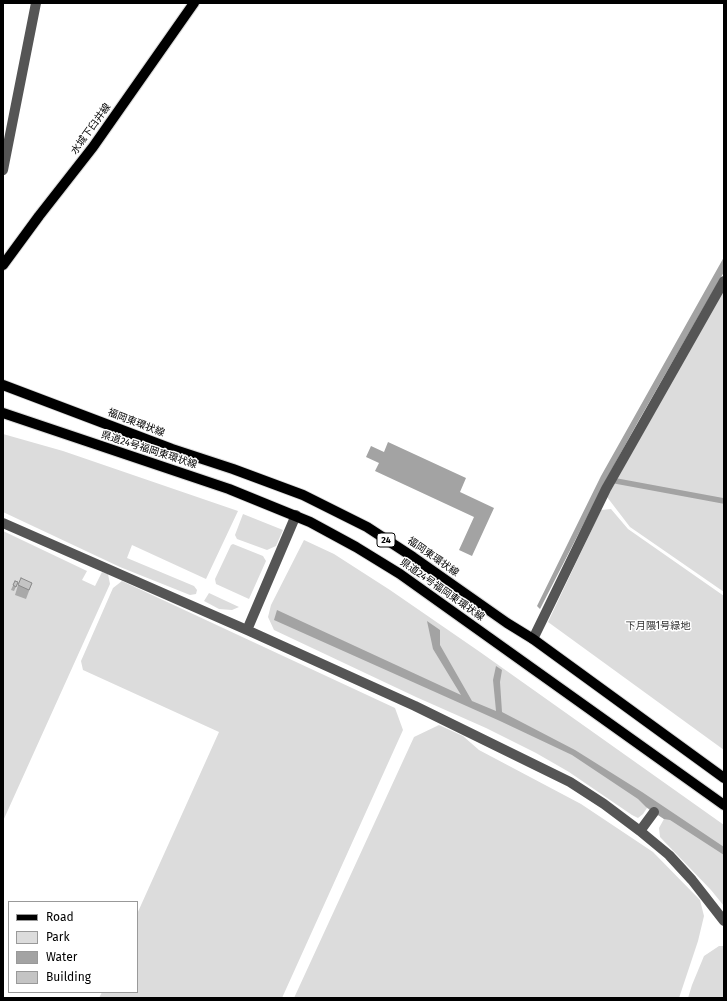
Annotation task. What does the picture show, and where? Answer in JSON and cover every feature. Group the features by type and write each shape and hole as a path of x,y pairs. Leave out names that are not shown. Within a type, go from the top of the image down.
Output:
{"main road":[{"name":"水城下臼井線","path":"3,265 39,216 93,148 194,3"},
{"name":"福岡東環状線","path":"3,385 172,449 233,469 314,500 367,528 413,557 507,623 533,639 724,778"},
{"name":"県道24号福岡東環状線","path":"3,413 229,489 296,515 356,547 400,574 724,805"}],"street":[{"path":"3,170 36,3"},
{"path":"533,639 606,489 724,281"},
{"path":"247,630 296,515"},
{"path":"3,522 416,706 570,782 604,804 669,855 692,880 724,921"},
{"path":"640,831 654,812"}],"green space":[{"path":"724,289 724,592 630,527 607,497"},
{"path":"3,434 63,451 238,511 206,579 132,545 127,558 194,586 197,590 196,594 190,595 120,567 3,512"},
{"name":"下月隈1号緑地","path":"611,509 628,529 724,596 724,750 548,622 601,510"},
{"path":"243,514 283,530 276,546 267,550 237,539 235,535"},
{"path":"3,531 87,571 82,580 95,586 102,572 108,574 110,584 3,821"},
{"path":"304,540 334,554 390,590 724,825 724,906 711,890 660,837 659,828 664,819 647,808 638,818 569,772 536,753 486,728 416,697 274,630 268,617 271,605"},
{"path":"233,544 263,556 266,561 249,599 216,584 215,579 231,545"},
{"path":"122,581 395,708 403,730 282,998 99,998 102,993 138,993 138,912 219,732 83,670 81,661 113,588"},
{"path":"209,593 239,607 232,610 219,609 204,601"},
{"path":"439,725 463,736 479,750 581,804 653,852 700,900 704,916 698,941 679,998 294,998 414,737"},
{"path":"719,946 724,946 724,998 688,998 704,956"}],"water":[{"path":"724,257 724,272 607,478 540,609 537,606 601,476"},
{"path":"388,442 466,478 460,492 494,508 472,556 459,550 474,517 375,471 379,463 366,457 371,446 384,452"},
{"path":"277,610 461,695 433,649 427,621 440,630 440,645 472,701 496,711 493,680 496,666 502,670 500,682 502,712 575,750 642,792 724,847 724,855 670,820 664,819 646,807 638,799 572,755 500,721 274,620"}],"building":[{"path":"21,578 32,583 29,590 18,585"},
{"path":"15,581 18,582 16,587 13,585"}],"waterway":[{"path":"616,481 724,501"}]}
